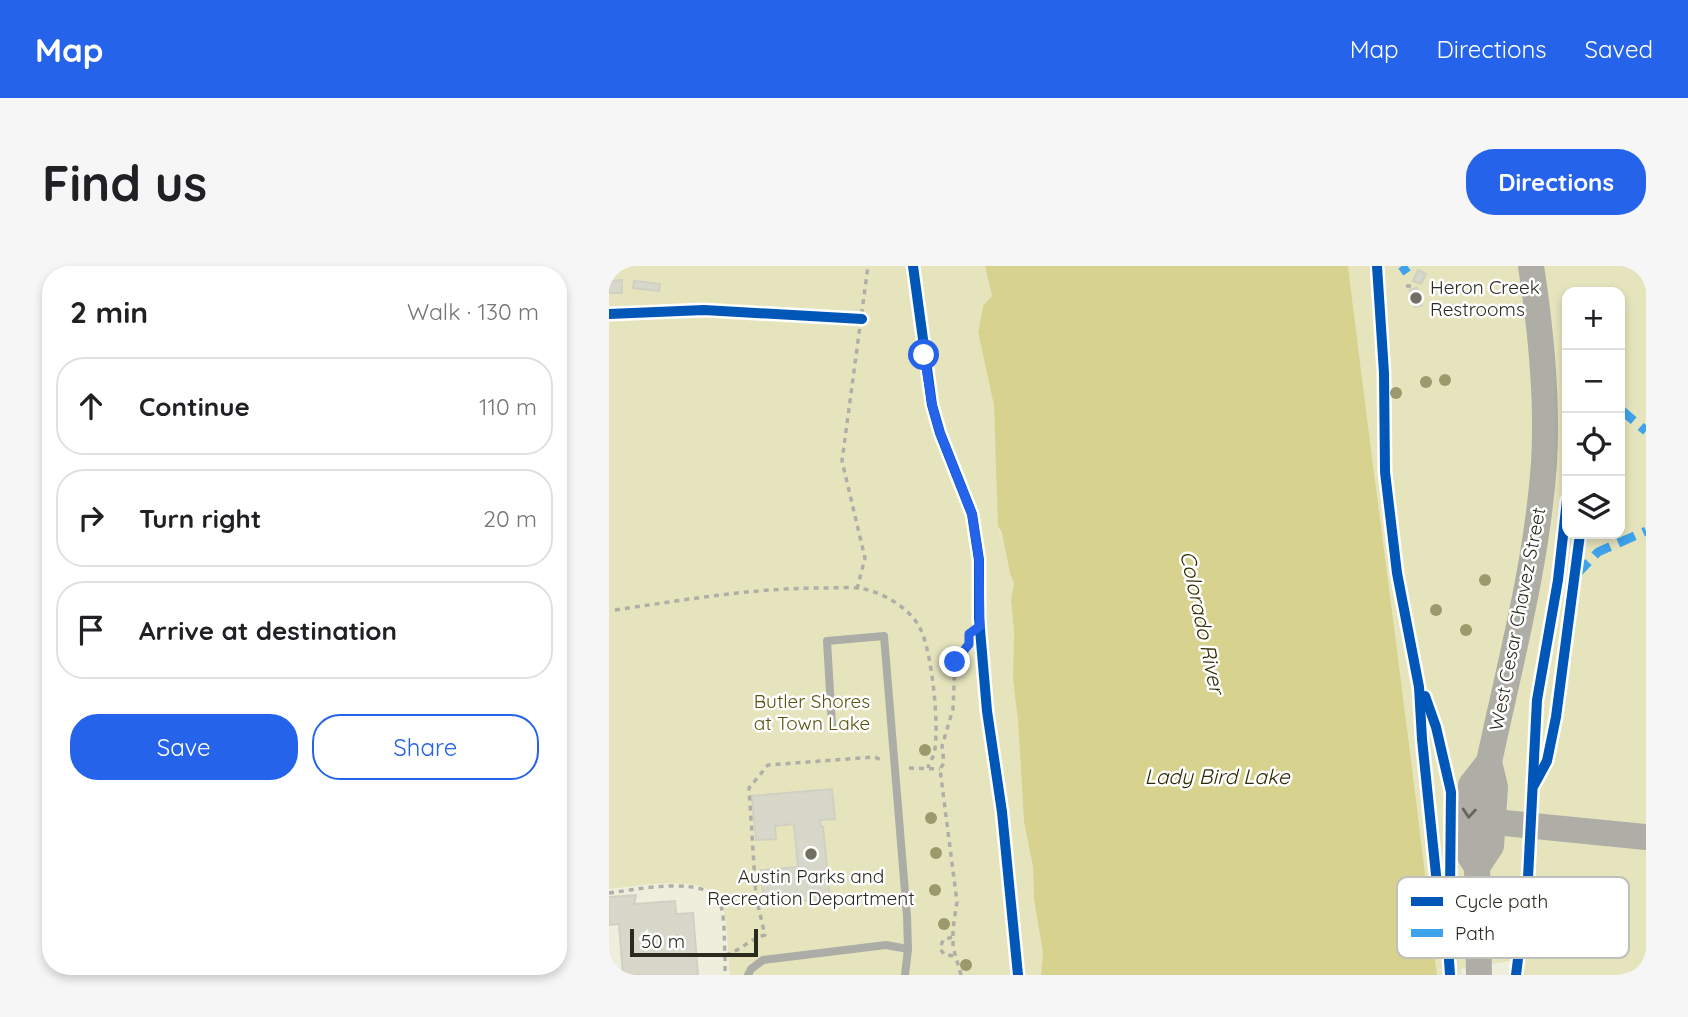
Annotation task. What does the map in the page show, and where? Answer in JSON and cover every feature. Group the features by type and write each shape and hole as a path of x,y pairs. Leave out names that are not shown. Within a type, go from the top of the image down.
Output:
{"main road":[{"name":"West Cesar Chavez Street","path":"1477,867 1491,846 1495,788 1489,762 1535,545 1544,463 1545,389 1540,320 1531,266"},
{"name":"West Cesar Chavez Street","path":"1477,877 1477,867 1467,850 1471,785 1489,762"},
{"path":"1494,822 1646,837"}],"lane":[{"path":"832,725 827,641 884,636 905,894 908,949 905,975"},
{"path":"748,975 751,969 764,960 885,945 908,949"}],"path":[{"path":"857,589 865,558 842,461 868,266"},
{"path":"1375,268 1378,284"},
{"path":"1401,300 1412,286 1407,273"},
{"path":"849,318 862,319"},
{"path":"961,975 952,937 957,902 940,769 944,763 941,746 953,709 955,662 969,644 969,634 980,622"},
{"path":"980,622 984,670"},
{"path":"969,644 983,656"},
{"path":"725,955 731,954 744,943 765,935 756,897 749,789 768,765 875,757 881,760"},
{"path":"909,768 940,769"},
{"path":"609,893 676,886 708,890 720,905 725,975"},
{"path":"952,937 943,940 940,948 945,956 955,956"}],"green space":[{"name":"Butler Shores at Town Lake","path":"609,266 985,266 992,296 983,306 978,332 994,406 999,531 1002,533 1014,583 1011,600 1014,632 1013,679 1024,822 1033,867 1034,900 1043,953 1041,975 730,975 724,911 715,894 703,887 671,883 609,889"},
{"path":"1348,266 1646,266 1646,975 1642,975 1640,969 1618,975 1521,975 1522,959 1461,969 1461,975 1437,975 1435,958 1629,958 1629,877 1425,877"}],"water":[{"name":"Lady Bird Lake","path":"985,266 1348,266 1425,877 1397,877 1397,958 1435,958 1437,975 1041,975 1043,953 1034,900 1033,867 1024,822 1013,679 1014,632 1011,600 1014,583 998,526 994,406 978,332 983,306 992,296"}],"building":[{"name":"Heron Creek Restrooms","path":"1418,270 1426,274 1421,284 1413,281"},
{"path":"622,280 622,293 609,293 609,281"},
{"path":"634,281 660,284 659,291 633,288"},
{"name":"Heron Creek Restrooms","path":"1417,288 1422,305 1415,307 1410,290"},
{"name":"Austin Parks and Recreation Department","path":"832,789 835,819 820,820 830,899 801,901 800,893 763,897 761,870 798,867 794,824 775,826 776,839 756,840 752,796"},
{"path":"636,895 634,904 675,901 676,914 693,913 698,975 623,975 619,924 609,925 609,897"}],"marked path":[{"path":"1402,266 1407,273"},
{"path":"1625,413 1646,431"},
{"path":"1576,575 1598,552 1646,531"}],"cycle path":[{"path":"913,266 932,405 940,433 972,514 979,560 979,618 987,711 1002,812 1018,975"},
{"path":"1377,266 1384,373 1385,472 1397,573 1419,687 1436,877"},
{"path":"609,314 704,310 862,319"},
{"path":"1528,877 1537,700 1563,539"},
{"path":"1534,785 1547,761 1556,717 1579,539"},
{"path":"1425,696 1436,727 1451,792 1450,877"},
{"path":"1449,958 1450,975"},
{"path":"1516,975 1518,958"}],"place":[{"name":"Heron Creek Restrooms","path":"1416,298"},
{"name":"Austin Parks and Recreation Department","path":"811,854"}],"route":[{"path":"924,355 932,405 940,433 972,514 979,560 980,626 969,634 969,644 955,662"}],"water label":[{"name":"Colorado River","path":"1203,622"}]}
